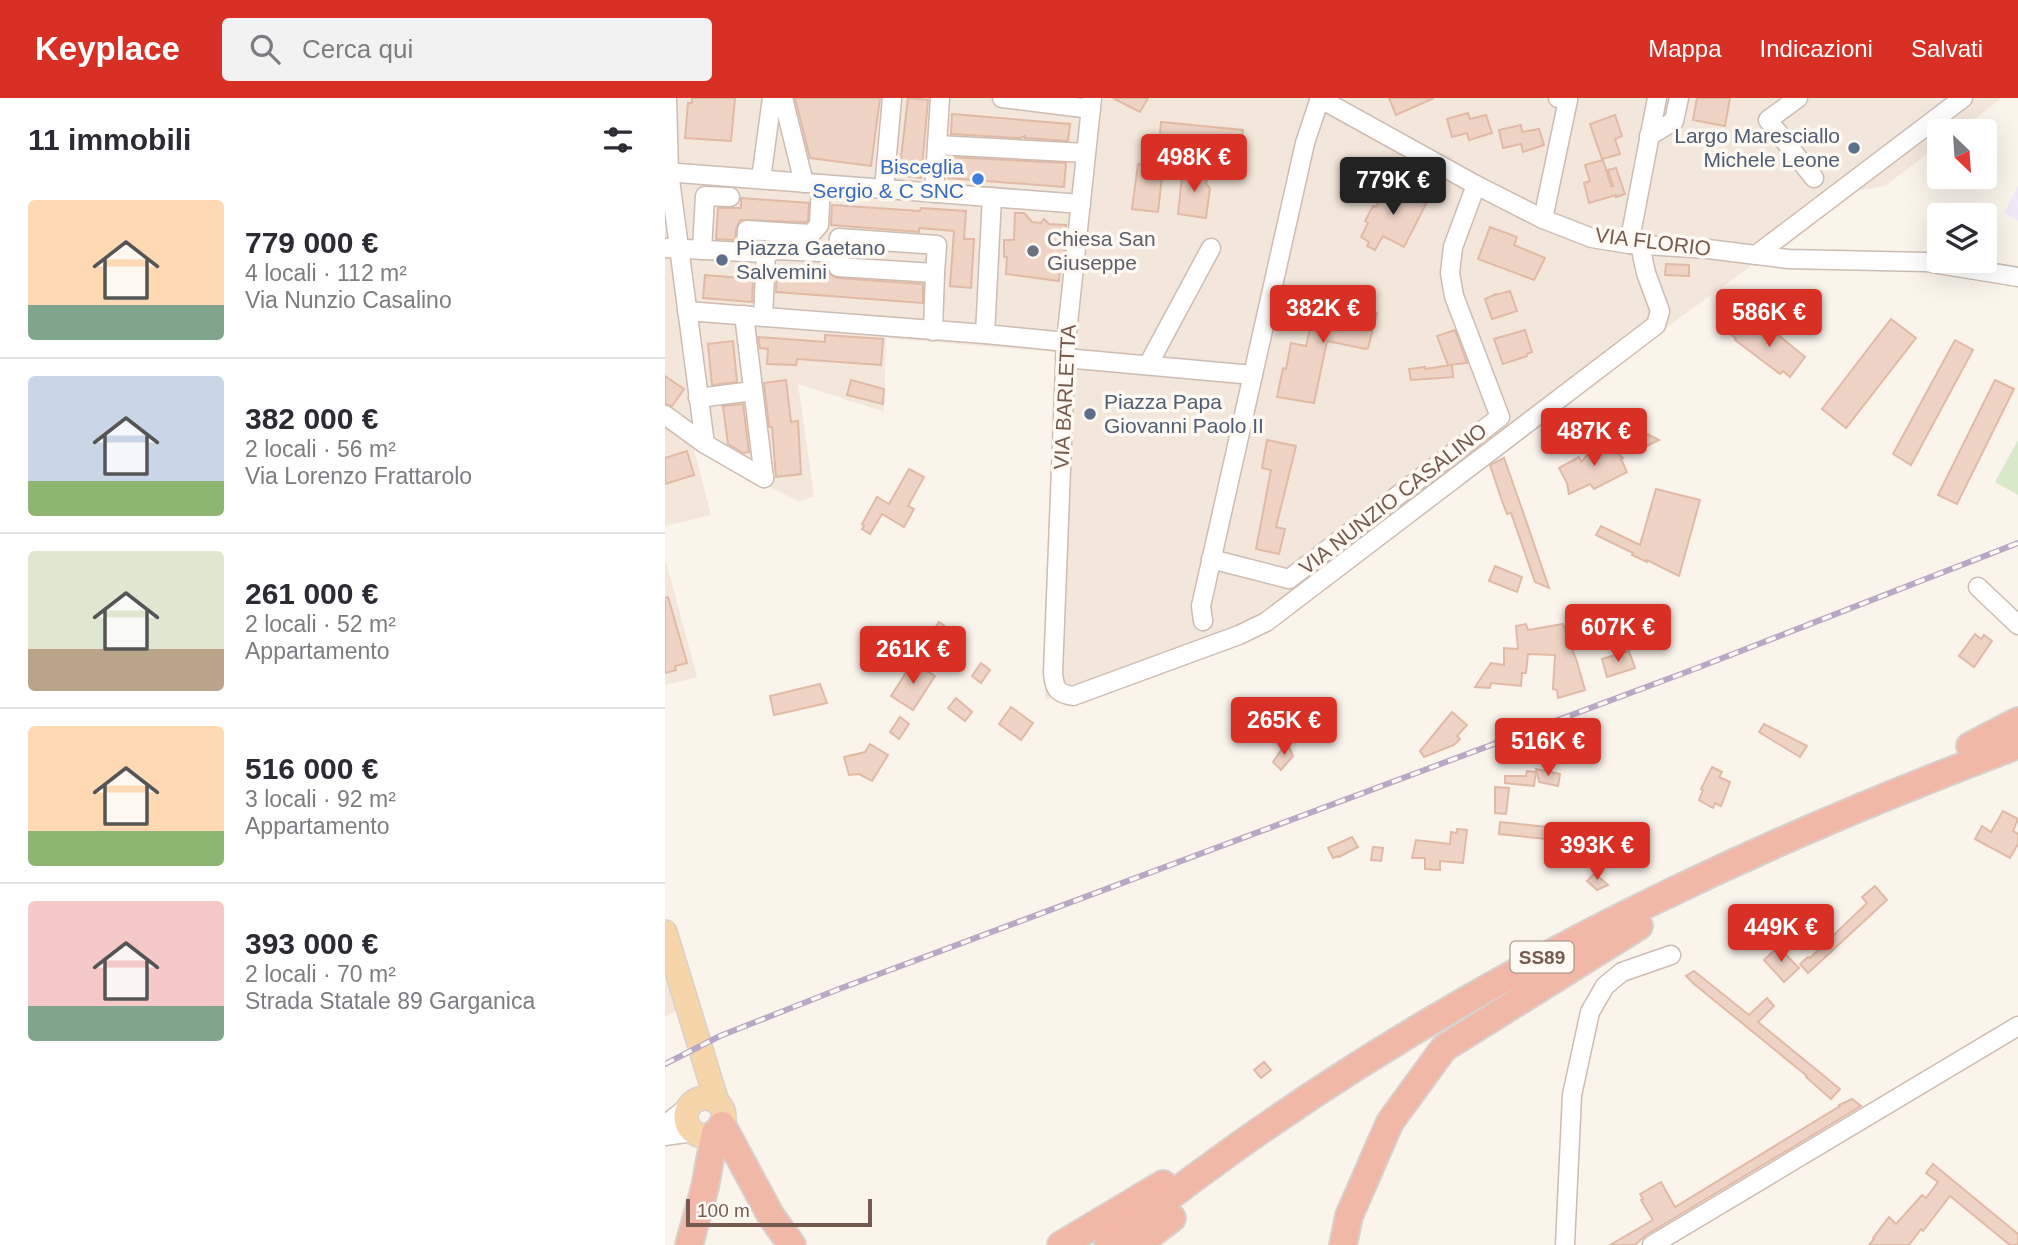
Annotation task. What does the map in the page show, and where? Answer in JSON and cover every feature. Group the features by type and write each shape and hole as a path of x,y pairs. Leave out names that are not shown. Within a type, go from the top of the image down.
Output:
{"highway":[{"name":"SS89","path":"1833,818 1873,790 2018,722"},
{"name":"SS89","path":"1061,1245 1300,1103 1430,1020 1575,939 1833,818 2018,745"},
{"name":"SS89","path":"1137,1245 1260,1152 1379,1072 1538,978 1639,926 1817,842 2018,762"},
{"path":"1343,1245 1349,1216 1389,1122 1444,1048 1639,926"},
{"name":"SS89","path":"1108,1245 1197,1176 1300,1103"},
{"path":"689,1245 706,1175 704,1119"},
{"path":"704,1119 792,1245"}],"main road":[{"path":"665,932 682,988 704,1119"}],"street":[{"path":"667,98 667,172 672,248 687,311 705,444"},
{"path":"761,179 772,98"},
{"path":"745,252 747,230 811,234 819,225 813,183 783,98"},
{"path":"884,189 893,98"},
{"path":"933,193 940,98"},
{"path":"1002,98 1091,104"},
{"path":"1203,621 1201,606 1305,143 1319,98"},
{"name":"VIA FLORIO","path":"1319,98 1476,185 1543,219 1592,237 1635,245 1708,249 1788,259 1926,262 2018,277"},
{"path":"1543,219 1568,100 1558,98"},
{"path":"1635,245 1657,98"},
{"path":"1650,135 1674,121 1679,98"},
{"path":"1798,98 1768,120 1814,178"},
{"path":"1756,255 1963,98"},
{"name":"VIA BARLETTA","path":"1091,104 1066,350 1053,673 1055,687 1062,694 1073,696 1239,635 1266,622 1656,325 1660,311 1635,245"},
{"path":"937,145 1086,153"},
{"path":"667,172 1081,204"},
{"name":"VIA NUNZIO CASALINO","path":"1212,559 1289,579 1500,417 1454,296 1450,273 1453,247 1476,185"},
{"path":"702,250 705,196 730,197"},
{"path":"985,334 992,197"},
{"path":"933,331 937,246 839,238 838,267 935,273"},
{"path":"672,248 767,253 777,250 838,253"},
{"path":"1148,365 1211,248"},
{"path":"763,317 767,253"},
{"path":"687,311 985,334 1148,365 1253,374"},
{"path":"668,421 764,478 744,315"},
{"path":"698,398 753,391"},
{"path":"1978,587 2018,625"},
{"path":"1565,1245 1572,1095 1590,1012 1605,986 1622,972 1671,955"},
{"path":"1652,1245 2018,1026"},
{"path":"665,1125 704,1119"},
{"path":"665,1136 704,1119"}],"shaded area":[{"path":"665,98 2002,98 1974,119 1927,119 1927,154 1885,186 1855,191 1260,621 1045,700 1055,352 886,338 884,412 798,384 814,496 800,502 694,449 711,515 665,526"},
{"path":"2018,186 2018,221 2004,213"},
{"path":"665,558 697,677 665,685"},
{"path":"665,948 679,1009 665,1017"}],"green space":[{"path":"2018,440 2018,495 1995,482"}],"building":[{"path":"692,98 735,98 731,141 685,138 688,103 692,103"},
{"path":"795,98 880,98 871,166 810,158"},
{"path":"908,98 928,100 921,178 899,175"},
{"path":"1113,98 1148,98 1140,112"},
{"path":"1389,98 1434,98 1396,115"},
{"path":"1697,98 1730,98 1725,126 1693,120"},
{"path":"1468,113 1470,119 1486,115 1492,133 1469,140 1467,133 1452,137 1447,119"},
{"path":"952,114 1070,124 1068,141 1025,136 1020,138 951,134"},
{"path":"1615,115 1622,136 1615,139 1620,154 1602,159 1590,124"},
{"path":"1161,122 1243,130 1240,153 1237,157 1159,147"},
{"path":"1521,125 1522,132 1539,129 1544,145 1523,152 1521,144 1503,148 1499,130"},
{"path":"950,157 1066,163 1064,187 948,178"},
{"path":"1603,160 1611,186 1608,170 1616,168 1625,194 1589,203 1584,183 1590,181 1585,165"},
{"path":"1138,164 1163,167 1158,212 1132,209"},
{"path":"1183,168 1208,172 1206,184 1210,188 1206,218 1178,214"},
{"path":"1390,180 1404,187 1402,191 1426,204 1404,247 1383,236 1375,250 1367,246 1369,242 1361,237 1368,223 1365,221 1373,206 1376,207"},
{"path":"741,198 809,203 808,220 740,220 735,240 716,239 718,208 741,208"},
{"path":"832,205 966,211 964,239 974,239 971,288 950,286 954,231 919,228 919,232 831,225"},
{"name":"Chiesa San Giuseppe","path":"1015,213 1024,213 1032,222 1041,223 1044,219 1049,224 1066,225 1063,266 1060,266 1059,281 1006,274 1004,240 1014,240"},
{"path":"1490,227 1517,237 1514,245 1545,258 1534,280 1478,259"},
{"path":"1666,264 1689,265 1689,276 1665,275"},
{"path":"777,270 830,274 837,278 923,284 923,303 776,292"},
{"path":"705,275 753,279 752,302 703,298"},
{"path":"1510,291 1517,311 1492,319 1485,299"},
{"path":"1315,292 1337,297 1336,303 1377,313 1368,348 1327,341 1314,403 1277,397 1291,343 1306,346"},
{"path":"1743,319 1772,341 1777,334 1805,357 1790,377 1783,371 1780,374 1735,340 1731,334"},
{"path":"1891,319 1916,338 1846,428 1822,409"},
{"path":"1455,330 1467,363 1448,365 1437,336"},
{"path":"1525,330 1532,352 1503,364 1494,339"},
{"path":"825,335 883,339 881,365 797,359 796,365 767,364 768,349 760,348 758,337 825,342"},
{"path":"1955,340 1973,350 1911,465 1893,454"},
{"path":"733,341 737,382 712,385 708,344"},
{"path":"1452,365 1453,377 1411,380 1409,369"},
{"path":"665,376 684,389 672,406 665,404"},
{"path":"786,380 791,422 798,421 801,474 776,477 772,427 769,427 764,383"},
{"path":"851,380 884,389 883,404 847,395"},
{"path":"1995,380 2014,389 1957,504 1938,495"},
{"path":"743,404 749,452 743,453 728,444 723,406"},
{"path":"1615,417 1659,440 1643,448 1609,430"},
{"path":"1602,439 1623,458 1621,459 1627,472 1594,489 1590,484 1569,494 1559,468 1579,457 1581,462"},
{"path":"1267,440 1296,446 1276,527 1285,529 1279,554 1256,549 1271,470 1262,468"},
{"path":"687,451 694,475 665,484 665,458"},
{"path":"1504,458 1549,588 1535,582 1511,513 1507,514 1502,501 1490,465"},
{"path":"909,469 924,477 908,506 914,509 904,527 882,514 870,534 862,529 862,524 877,497 889,504"},
{"path":"1656,489 1700,500 1679,576 1596,535 1601,526 1640,545"},
{"path":"1495,566 1522,577 1517,592 1489,581"},
{"path":"668,597 687,663 675,666 676,670 665,673 665,598"},
{"path":"939,622 960,637 948,655 927,640"},
{"path":"1526,624 1528,630 1563,624 1585,690 1558,698 1557,690 1553,689 1555,655 1528,654 1526,673 1522,673 1521,686 1491,683 1490,688 1475,687 1491,663 1504,665 1504,648 1518,649 1516,626"},
{"path":"1975,634 1981,639 1984,635 1992,641 1974,667 1959,656"},
{"path":"1629,651 1635,668 1607,677 1602,659"},
{"path":"913,662 935,676 913,710 891,696"},
{"path":"981,663 990,670 981,683 972,676"},
{"path":"820,684 827,703 774,715 770,696"},
{"path":"956,698 972,712 965,721 948,708"},
{"path":"1011,707 1033,723 1021,740 999,724"},
{"path":"1452,712 1467,725 1457,736 1460,739 1454,745 1424,757 1420,751"},
{"path":"900,717 909,724 899,739 890,732"},
{"path":"1764,724 1807,746 1800,757 1759,732"},
{"path":"1582,730 1580,748 1569,746 1570,734"},
{"path":"1287,742 1293,756 1281,770 1273,762"},
{"path":"870,744 888,755 872,781 859,774 849,775 844,757 865,752"},
{"path":"1712,767 1722,772 1719,777 1730,782 1721,806 1715,803 1713,808 1699,800 1703,790 1701,789"},
{"path":"1536,769 1560,774 1558,786 1539,782"},
{"path":"1527,771 1536,772 1534,786 1505,783 1505,776 1526,776"},
{"path":"1495,787 1509,788 1506,814 1495,813"},
{"path":"2003,811 2018,819 2013,831 2018,834 2018,844 2010,858 1975,839 1982,826 1991,832"},
{"path":"1500,822 1566,829 1565,841 1499,834"},
{"path":"1586,827 1629,841 1626,849 1588,839 1585,837"},
{"path":"1457,829 1467,830 1463,863 1440,861 1440,870 1425,869 1425,858 1412,858 1416,840 1450,844 1451,832 1457,833"},
{"path":"1352,837 1358,847 1333,858 1328,848"},
{"path":"1373,847 1383,848 1381,861 1371,860"},
{"path":"1594,874 1608,885 1597,890 1587,881"},
{"path":"1875,886 1887,900 1808,973 1800,964 1810,958 1867,903 1862,897"},
{"path":"1778,947 1799,968 1784,982 1764,960"},
{"path":"1694,971 1749,1015 1767,998 1774,1006 1758,1022 1840,1089 1831,1099 1807,1076 1694,984 1686,976"},
{"path":"1264,1062 1271,1070 1261,1078 1254,1070"},
{"path":"1852,1099 1861,1106 1646,1235 1635,1245 1610,1245 1653,1220 1640,1194 1661,1182 1675,1207"},
{"path":"1933,1164 2018,1234 2018,1245 2010,1245 1950,1196 1909,1245 1869,1245 1889,1217 1896,1224 1922,1195 1926,1198 1938,1182 1926,1173"}],"railway":[{"path":"665,1064 720,1036 839,989 1697,668 2018,543"}],"place":[{"name":"Largo Maresciallo Michele Leone","path":"1854,148"},
{"name":"Bisceglia Sergio & C SNC","path":"978,179"},
{"name":"Chiesa San Giuseppe","path":"1033,251"},
{"name":"Piazza Gaetano Salvemini","path":"722,260"},
{"name":"Piazza Papa Giovanni Paolo II","path":"1090,414"}]}
